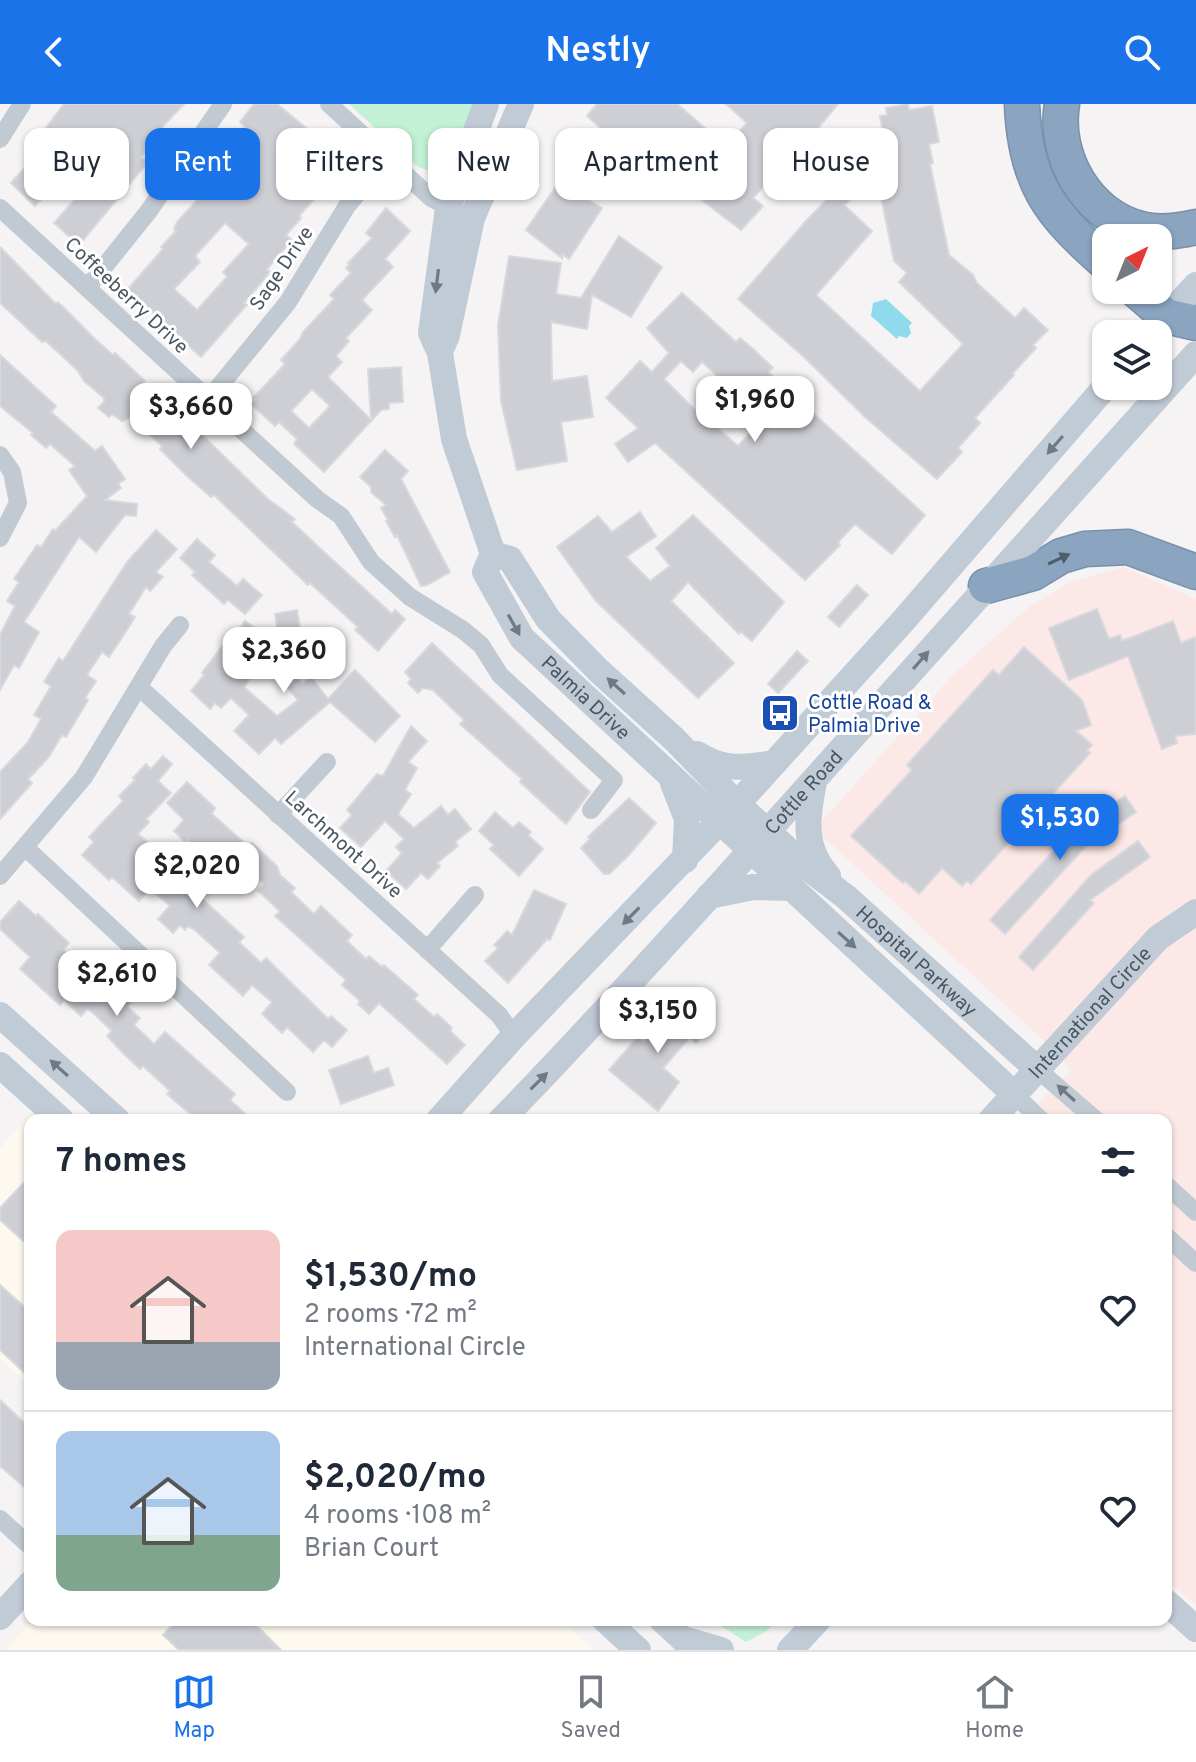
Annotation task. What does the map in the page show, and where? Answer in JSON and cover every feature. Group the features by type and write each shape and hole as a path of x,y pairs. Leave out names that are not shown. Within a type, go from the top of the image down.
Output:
{"highway":[{"path":"1022,104 1023,133 1043,196 1073,234 1092,251"},
{"path":"1062,104 1059,122 1061,140 1079,182 1093,201 1121,222 1141,229 1158,232 1196,227"},
{"path":"1150,304 1166,320"},
{"path":"986,586 1033,573 1061,556 1085,549 1128,547 1196,572"}],"main road":[{"name":"Palmia Drive","path":"486,104 460,213 447,335 440,353 454,439 493,554 485,572 522,638 671,776 728,813"},
{"name":"Palmia Drive","path":"460,213 521,104"},
{"path":"1172,323 1196,285"},
{"name":"Cottle Road","path":"507,1114 578,1042 760,842 1196,354"},
{"path":"444,1114 514,1036 685,860 774,763 903,621 1094,400"},
{"name":"Palmia Drive","path":"493,554 510,559 548,619 599,671 674,739 728,813"},
{"path":"674,739 717,765 747,768 774,763"},
{"path":"671,776 687,819 685,860"},
{"path":"814,782 806,827 809,843 822,870 846,897"},
{"name":"Hospital Parkway","path":"728,813 760,842 808,868 846,897 1037,1069"},
{"name":"Hospital Parkway","path":"760,842 790,888 1014,1094"},
{"path":"709,896 753,887 790,888"},
{"name":"International Circle","path":"996,1114 1158,938 1196,912"},
{"path":"0,1015 110,1114"},
{"path":"0,1065 54,1114"},
{"path":"0,1617 24,1591"},
{"path":"1172,1607 1196,1629"},
{"path":"612,1626 638,1650"},
{"path":"669,1626 689,1644 721,1650"},
{"path":"770,1650 794,1648 813,1626"}],"street":[{"path":"0,139 22,104"},
{"path":"87,288 148,212 223,104"},
{"path":"329,104 355,128"},
{"path":"412,181 431,198 460,213"},
{"name":"Sage Drive","path":"208,400 288,302 352,200"},
{"name":"Coffeeberry Drive","path":"0,208 317,499 341,516 371,562 410,597 481,645 500,675 614,780 591,810"},
{"path":"0,455 12,472 18,503 0,538"},
{"path":"0,876 84,777 163,646 180,625"},
{"name":"Larchmont Drive","path":"140,688 499,1015 514,1036"},
{"path":"278,815 327,762"},
{"path":"26,848 287,1092"},
{"path":"427,950 475,895"},
{"name":"Hospital Parkway","path":"1037,1069 1089,1114"},
{"name":"Hospital Parkway","path":"1014,1094 1035,1114"},
{"path":"1172,1190 1196,1212"},
{"path":"1172,1241 1196,1263"},
{"path":"0,1519 24,1541"}],"shaded area":[{"path":"1123,567 1196,599 1196,1605 1172,1584 1172,1114 1026,1114 1072,1070 815,829 953,675 1029,607 1069,583"},
{"path":"24,1121 24,1381 0,1359 0,1148"},
{"path":"28,1626 568,1626 594,1650 5,1650"}],"green space":[{"path":"349,104 479,104 468,128 428,128 428,170 412,162 412,128 375,128"},
{"path":"721,1626 771,1626 767,1631 746,1642"}],"water":[{"path":"886,299 912,323 907,338 899,336 897,339 871,316 873,303"}],"building":[{"path":"64,104 184,104 162,128 145,128 145,153 141,157 145,165 129,185 129,128 46,128"},
{"path":"254,104 277,104 306,128 276,128 276,200 313,200 286,235 292,240 267,269 270,272 244,303 247,305 201,357 127,290 163,249 161,247 176,231 177,222 197,200 260,200 260,128 246,128 240,122","holes":["225,223 249,244 223,272 227,277 197,310 174,289 200,262 195,256"]},
{"path":"597,104 677,104 705,128 600,128 587,116"},
{"path":"726,104 838,104 818,128 763,128 763,187 753,198 763,206 741,230 702,200 747,200 747,128 742,128 747,123"},
{"path":"908,104 909,110 932,106 939,142 929,144 933,163 930,164 949,255 1015,318 1024,308 1048,330 1033,345 1036,348 1014,375 975,418 980,423 958,448 962,452 937,479 738,299 826,200 850,200 844,205 872,231 816,295 920,391 963,344 899,282 907,273 894,261 882,200 898,200 898,128 882,128 880,116 887,115 886,108"},
{"path":"24,168 24,195 11,183"},
{"path":"555,188 555,200 589,200 602,208 569,259 562,254 562,258 526,230"},
{"path":"75,200 116,200 79,245 54,223"},
{"path":"386,208 410,231 385,259 393,267 362,300 372,310 346,338 349,341 336,356 342,362 328,377 371,420 368,369 401,367 403,402 389,403 389,409 381,410 324,472 294,444 297,439 279,422 275,426 251,404 285,364 281,360 303,332 334,299 330,295 351,273 346,268 348,263 372,238 366,233","holes":["312,389 330,406 309,428 291,411"]},
{"path":"619,236 662,267 631,317 592,295 587,329 551,322 552,381 587,376 593,417 561,422 567,461 517,470 501,401 498,326 509,256 561,263 556,294 581,298"},
{"path":"0,247 56,304 58,302 96,340 145,381 142,384 199,432 268,499 295,519 292,522 324,552 392,614 395,610 405,619 378,651 355,630 358,627 310,583 308,585 214,495 211,497 187,476 160,449 162,446 131,417 122,421 112,414 109,417 98,408 104,398 46,341 42,342 0,303"},
{"path":"682,293 736,342 740,338 751,347 773,368 768,372 925,515 892,554 855,524 838,542 840,545 805,580 655,443 628,462 615,444 638,428 606,398 640,361 652,372 669,353 647,328","holes":["681,361 693,372 702,362 752,407 743,417 755,428 738,446 703,418 664,379"]},
{"path":"0,355 56,406 51,412 95,451 102,446 125,479 118,484 121,488 105,500 137,504 136,516 125,515 96,552 79,537 24,622 39,632 19,668 14,665 0,690 0,635 15,606 7,601 19,582 14,579 37,545 41,547 53,529 55,531 87,496 69,470 75,466 50,444 46,448 0,406"},
{"path":"385,450 408,471 401,479 450,572 427,585 421,586 397,535 395,537 386,521 381,508 386,505 360,477"},
{"path":"640,512 656,536 626,557 650,581 670,566 656,548 693,515 784,602 752,641 741,632 739,634 688,582 671,601 734,663 698,698 596,601 557,547 598,516 612,532"},
{"path":"156,530 177,549 156,572 163,577 150,591 146,587 129,614 135,617 109,657 102,652 87,675 96,681 66,737 62,735 48,758 28,779 32,783 0,819 0,772 28,742 41,719 34,715 51,686 44,682 59,658 63,661 127,562"},
{"path":"197,539 215,555 209,562 237,586 243,579 262,595 245,614 228,600 224,604 192,575 195,572 180,558"},
{"path":"857,585 868,595 839,627 828,617"},
{"path":"1097,609 1109,639 1120,635 1122,641 1173,621 1181,643 1196,637 1196,734 1175,736 1177,743 1162,749 1128,656 1069,680 1049,628"},
{"path":"297,610 301,634 324,654 317,663 293,644 292,647 279,639 275,614"},
{"path":"245,621 275,642 244,687 277,716 298,700 287,687 298,678 302,684 311,677 328,699 355,670 400,716 375,742 330,702 281,744 275,738 259,754 234,731 249,715 231,698 221,708 215,703 210,709 191,691 229,637 233,640"},
{"path":"432,643 590,792 566,824 520,782 522,779 460,724 464,720 433,690 423,688 418,693 408,683 411,679 405,672"},
{"path":"1024,647 1082,700 1091,725 1076,731 1092,745 1087,750 1090,753 971,884 967,881 962,886 942,868 919,894 851,836 912,770 907,765 993,670 999,675"},
{"path":"797,651 808,661 778,693 768,684"},
{"path":"411,726 427,741 408,762 417,768 405,790 411,794 398,814 414,828 441,806 448,815 455,809 471,829 455,842 458,846 437,863 440,866 428,879 421,873 406,889 386,871 402,853 396,847 404,839 385,821 361,847 340,828 352,815 347,810 377,774 383,776"},
{"path":"163,756 172,764 158,781 171,793 146,819 149,822 138,834 152,846 149,850 244,937 239,942 261,963 266,958 328,1019 331,1016 347,1030 332,1047 324,1040 313,1052 287,1027 282,1033 262,1014 272,1002 252,985 243,996 209,965 220,953 188,926 185,930 180,925 173,933 158,919 170,906 150,888 139,901 112,877 109,880 82,855 94,842 89,837 123,801 119,796 135,780 133,778 146,764 151,769"},
{"path":"187,782 215,808 212,814 249,847 252,843 277,866 280,875 295,888 291,892 314,914 321,906 352,935 347,941 366,959 369,956 382,967 384,965 418,995 414,999 452,1028 450,1031 465,1045 447,1064 379,1003 369,1014 358,1004 360,1001 342,985 346,980 275,916 280,911 258,891 264,884 242,864 235,868 232,866 227,871 174,831 184,820 167,803"},
{"path":"1125,796 1136,812 1085,847 1005,934 990,920 1070,833"},
{"path":"629,798 656,823 628,856 609,874 604,874 581,848 590,839 588,837"},
{"path":"495,812 513,828 519,822 543,849 519,876 490,849 494,845 479,831"},
{"path":"1138,841 1150,857 1090,900 1094,903 1033,970 1019,957 1091,875"},
{"path":"534,890 566,904 550,940 547,939 508,983 485,961 498,948 494,945 507,931 512,935"},
{"path":"19,901 36,916 38,914 69,943 63,950 94,978 100,972 133,1000 127,1006 140,1018 134,1025 154,1044 165,1032 235,1094 230,1100 245,1114 190,1114 167,1094 170,1091 143,1066 140,1069 123,1053 107,1036 112,1031 91,1011 87,1009 81,1016 64,1000 60,1005 20,969 30,957 0,929 0,922"},
{"path":"674,997 709,1029 696,1043 690,1037 663,1068 679,1082 658,1111 609,1070 637,1038 644,1042 667,1017 661,1011"},
{"path":"368,1056 374,1073 388,1068 394,1085 341,1104 329,1070"},
{"path":"24,1182 24,1242 0,1220 0,1208"},
{"path":"0,1285 24,1307 24,1372 0,1350"},
{"path":"0,1400 24,1422 24,1487 0,1466"},
{"path":"171,1626 257,1626 281,1650 179,1650 163,1635"}],"place":[{"name":"Cottle Road & Palmia Drive","path":"780,713"}]}
